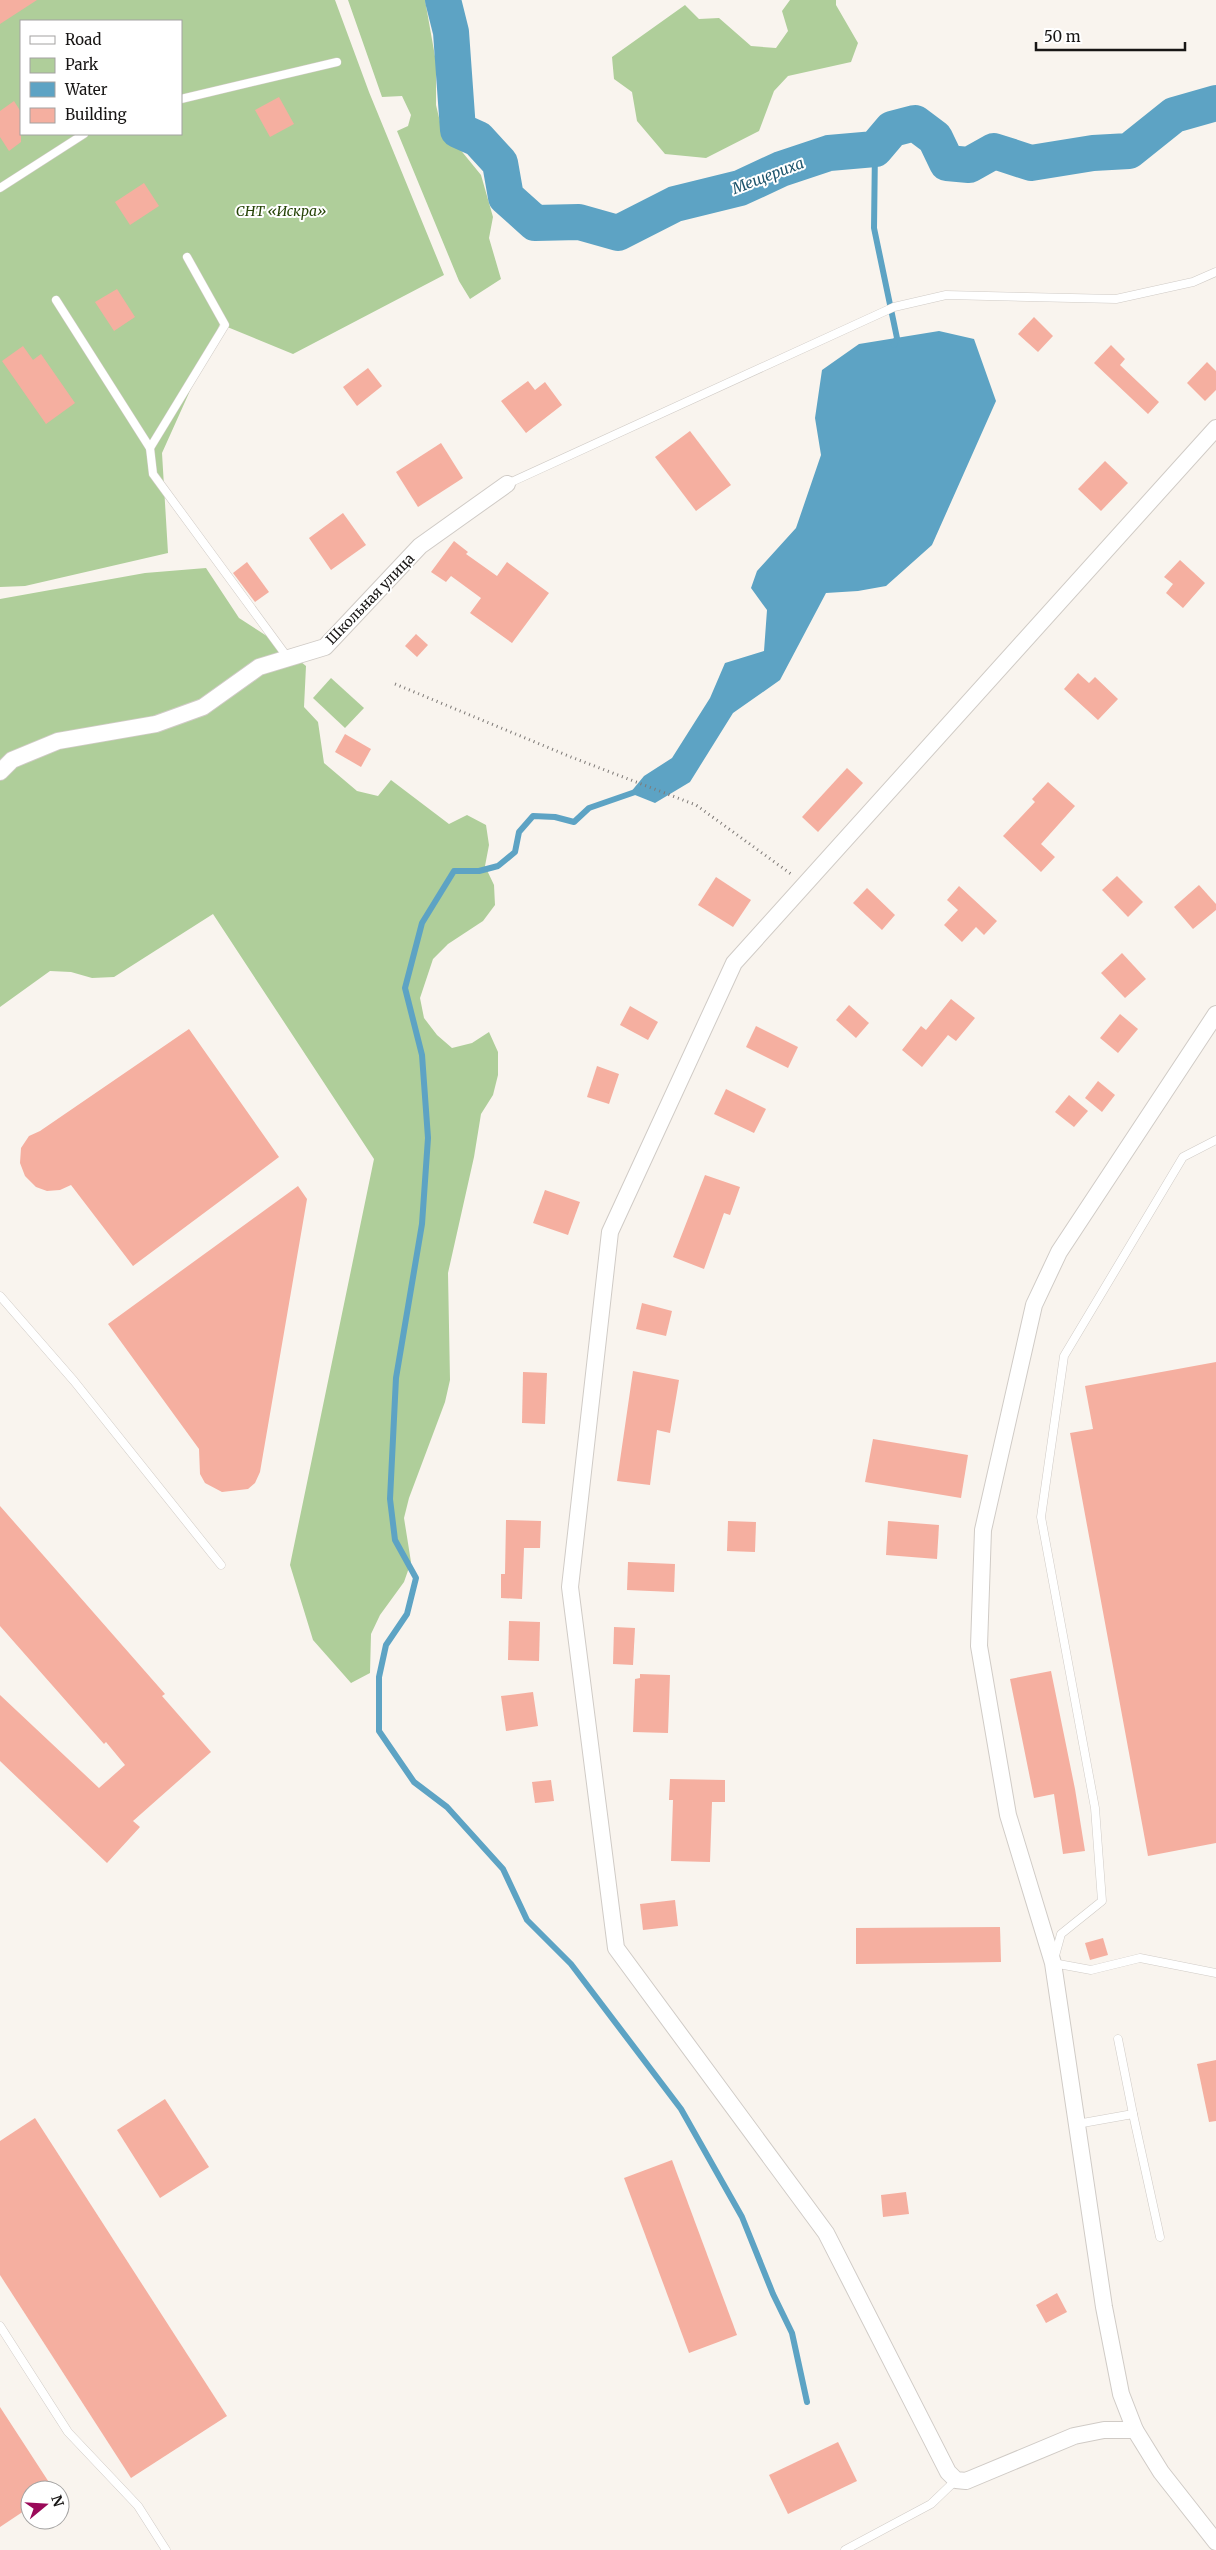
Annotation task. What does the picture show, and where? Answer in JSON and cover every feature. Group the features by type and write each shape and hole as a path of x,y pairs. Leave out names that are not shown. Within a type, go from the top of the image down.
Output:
{"street":[{"path":"1135,2430 1104,2430 1074,2436 966,2481 956,2480 948,2472 826,2233 616,1948 570,1587 610,1232 734,963 1216,428"},
{"name":"Школьная улица","path":"0,772 12,760 58,741 156,724 203,707 260,667 325,647 420,546 507,484"},
{"path":"1216,1014 1059,1252 1034,1305 983,1530 979,1646 1008,1815 1053,1963 1104,2307 1122,2394 1135,2430 1161,2472 1216,2542"}],"lane":[{"path":"182,100 338,62"},
{"path":"0,188 82,135"},
{"path":"150,448 225,325 187,257"},
{"path":"507,484 894,308 946,295 1116,299 1194,282 1216,272"},
{"path":"56,300 150,448 153,474 288,658"},
{"path":"1216,1140 1183,1157 1064,1356 1041,1517 1095,1808 1102,1901 1061,1934 1053,1963 1092,1970 1140,1958 1216,1973"},
{"path":"0,1296 74,1381 221,1564"},
{"path":"1118,2039 1132,2114 1160,2237"},
{"path":"1077,2124 1132,2114"},
{"path":"0,2326 68,2432 138,2506 166,2550"},
{"path":"845,2550 931,2504 956,2480"}],"path":[{"path":"395,684 696,805 805,884"}],"green space":[{"name":"СНТ «Искра»","path":"0,0 335,0 369,92 444,275 293,354 220,324 162,453 168,553 25,586 0,587"},
{"path":"348,0 425,0 436,62 436,105 441,126 481,175 493,217 489,238 501,279 470,299 459,281 397,131 408,126 411,115 402,96 382,97"},
{"path":"790,0 836,0 836,5 858,43 851,62 788,76 774,91 759,131 706,158 665,154 637,121 632,92 614,79 612,57 685,5 699,19 719,18 751,46 776,48 788,31 782,11"},
{"path":"206,568 239,618 276,642 306,666 304,707 318,722 324,763 357,791 378,796 391,780 449,824 467,815 486,825 489,845 485,866 494,885 495,905 483,921 448,944 433,959 420,998 424,1018 437,1035 452,1048 472,1043 489,1032 498,1052 498,1075 493,1095 481,1114 474,1157 448,1273 450,1380 445,1402 409,1498 404,1518 411,1562 404,1582 380,1615 371,1634 370,1673 351,1683 313,1640 290,1565 374,1159 213,914 114,977 92,978 71,972 50,971 0,1007 0,599 145,573"},
{"path":"331,678 364,708 345,728 313,698"}],"water":[{"path":"939,331 974,339 996,401 932,545 886,586 858,591 826,593 780,680 733,713 690,782 655,803 630,793 644,776 672,758 710,698 725,663 764,651 767,610 751,588 757,571 796,528 821,455 815,418 822,370 859,344"}],"building":[{"path":"0,0 37,0 0,24"},
{"path":"279,97 294,124 270,137 255,110"},
{"path":"14,101 20,110 21,142 9,151 0,137 0,111"},
{"path":"144,183 159,206 130,225 115,202"},
{"path":"117,289 135,317 114,331 95,302"},
{"path":"1034,317 1053,336 1038,352 1018,334"},
{"path":"1111,345 1125,359 1120,365 1159,402 1148,414 1094,363"},
{"path":"23,346 33,360 41,354 75,403 46,424 2,361"},
{"path":"1207,362 1216,371 1216,390 1205,401 1187,383"},
{"path":"368,368 382,386 357,406 343,387"},
{"path":"528,381 535,390 545,382 562,405 526,433 501,401"},
{"path":"690,431 731,485 696,511 655,457"},
{"path":"441,443 463,478 418,507 396,472"},
{"path":"1105,461 1128,483 1101,511 1078,489"},
{"path":"343,513 366,545 331,570 309,538"},
{"path":"454,541 468,552 466,554 497,576 507,562 549,593 512,643 470,613 481,598 451,576 446,582 431,572"},
{"path":"1180,560 1205,583 1183,608 1166,593 1173,584 1164,577"},
{"path":"247,562 269,592 255,602 233,573"},
{"path":"416,634 428,645 417,657 405,646"},
{"path":"1078,673 1089,683 1095,677 1118,699 1098,720 1064,689"},
{"path":"345,734 371,749 361,767 335,752"},
{"path":"847,768 863,783 818,832 802,817"},
{"path":"1048,782 1075,806 1041,844 1055,857 1041,872 1003,836 1035,802 1032,799"},
{"path":"1117,876 1143,902 1128,917 1102,890"},
{"path":"716,877 751,900 733,927 698,905"},
{"path":"1199,885 1216,904 1216,910 1193,929 1174,907"},
{"path":"959,886 997,921 984,935 976,927 962,942 944,925 958,910 947,900"},
{"path":"867,888 895,915 882,930 853,903"},
{"path":"1122,953 1146,979 1125,998 1101,973"},
{"path":"951,999 975,1018 956,1041 948,1035 922,1067 902,1050 921,1026 926,1030"},
{"path":"849,1005 869,1023 856,1038 836,1020"},
{"path":"630,1006 658,1022 648,1040 620,1025"},
{"path":"1120,1014 1138,1029 1118,1053 1100,1038"},
{"path":"756,1026 798,1047 788,1068 746,1047"},
{"path":"189,1029 279,1157 133,1266 71,1185 60,1190 47,1191 36,1187 25,1176 20,1163 21,1148 29,1136 40,1131"},
{"path":"597,1066 619,1074 609,1104 587,1097"},
{"path":"1098,1081 1115,1095 1102,1112 1085,1098"},
{"path":"726,1089 766,1109 754,1133 714,1114"},
{"path":"1069,1095 1088,1111 1074,1127 1055,1112"},
{"path":"705,1175 740,1187 730,1215 724,1213 704,1269 673,1257"},
{"path":"298,1186 307,1199 260,1472 255,1483 248,1489 222,1492 205,1483 200,1474 199,1449 108,1324"},
{"path":"545,1190 580,1202 568,1235 533,1223"},
{"path":"642,1303 672,1311 666,1336 636,1329"},
{"path":"1216,1362 1216,1843 1148,1856 1070,1433 1093,1429 1085,1386"},
{"path":"633,1371 679,1380 670,1433 657,1430 650,1485 617,1481"},
{"path":"523,1372 547,1373 545,1424 522,1423"},
{"path":"873,1439 968,1455 961,1498 865,1482"},
{"path":"0,1506 165,1694 162,1696 211,1752 133,1821 140,1827 107,1863 0,1761 0,1695 99,1788 125,1765 106,1742 104,1744 0,1626"},
{"path":"506,1520 541,1521 540,1548 524,1548 522,1599 501,1598 501,1574 505,1574"},
{"path":"728,1521 756,1522 755,1552 727,1551"},
{"path":"888,1521 939,1525 937,1559 886,1555"},
{"path":"628,1562 675,1564 674,1592 627,1590"},
{"path":"509,1621 540,1622 539,1661 508,1660"},
{"path":"614,1627 635,1628 633,1665 613,1664"},
{"path":"1051,1671 1075,1789 1085,1851 1063,1854 1054,1794 1034,1798 1010,1679"},
{"path":"640,1674 670,1675 668,1733 633,1732 635,1679 640,1678"},
{"path":"533,1692 538,1726 506,1731 501,1696"},
{"path":"670,1779 725,1780 725,1802 712,1802 710,1862 671,1861 673,1800 669,1800"},
{"path":"551,1780 554,1801 535,1803 532,1782"},
{"path":"675,1900 678,1926 643,1930 640,1904"},
{"path":"1000,1927 1001,1962 856,1964 856,1928"},
{"path":"1103,1938 1108,1955 1090,1960 1085,1943"},
{"path":"1216,2060 1216,2121 1209,2122 1197,2064"},
{"path":"165,2099 209,2167 160,2198 117,2130"},
{"path":"35,2118 227,2416 131,2478 0,2275 0,2141"},
{"path":"672,2160 737,2335 689,2353 624,2178"},
{"path":"906,2192 909,2214 883,2217 881,2195"},
{"path":"1057,2293 1067,2312 1046,2323 1036,2305"},
{"path":"0,2407 47,2480 20,2480 20,2514 0,2527"},
{"path":"838,2442 857,2481 788,2514 769,2475"}],"waterway":[{"name":"Мещериха","path":"443,0 451,32 458,130 478,139 500,163 506,197 535,223 579,222 618,233 675,204 740,188 781,169 829,153 875,149 892,129 915,123 935,138 947,163 969,165 994,151 1031,163 1093,153 1129,151 1174,115 1216,103"},
{"path":"875,149 874,228 897,338 894,345"},
{"path":"638,791 589,808 574,822 555,817 533,816 519,832 515,852 498,866 479,871 454,871 422,923 405,988 422,1055 428,1138 422,1224 396,1378 390,1499 395,1540 416,1578 407,1614 386,1645 379,1677 379,1731 414,1782 447,1807 503,1869 527,1920 571,1964 681,2109 742,2217 773,2294 792,2333 807,2402"}]}
